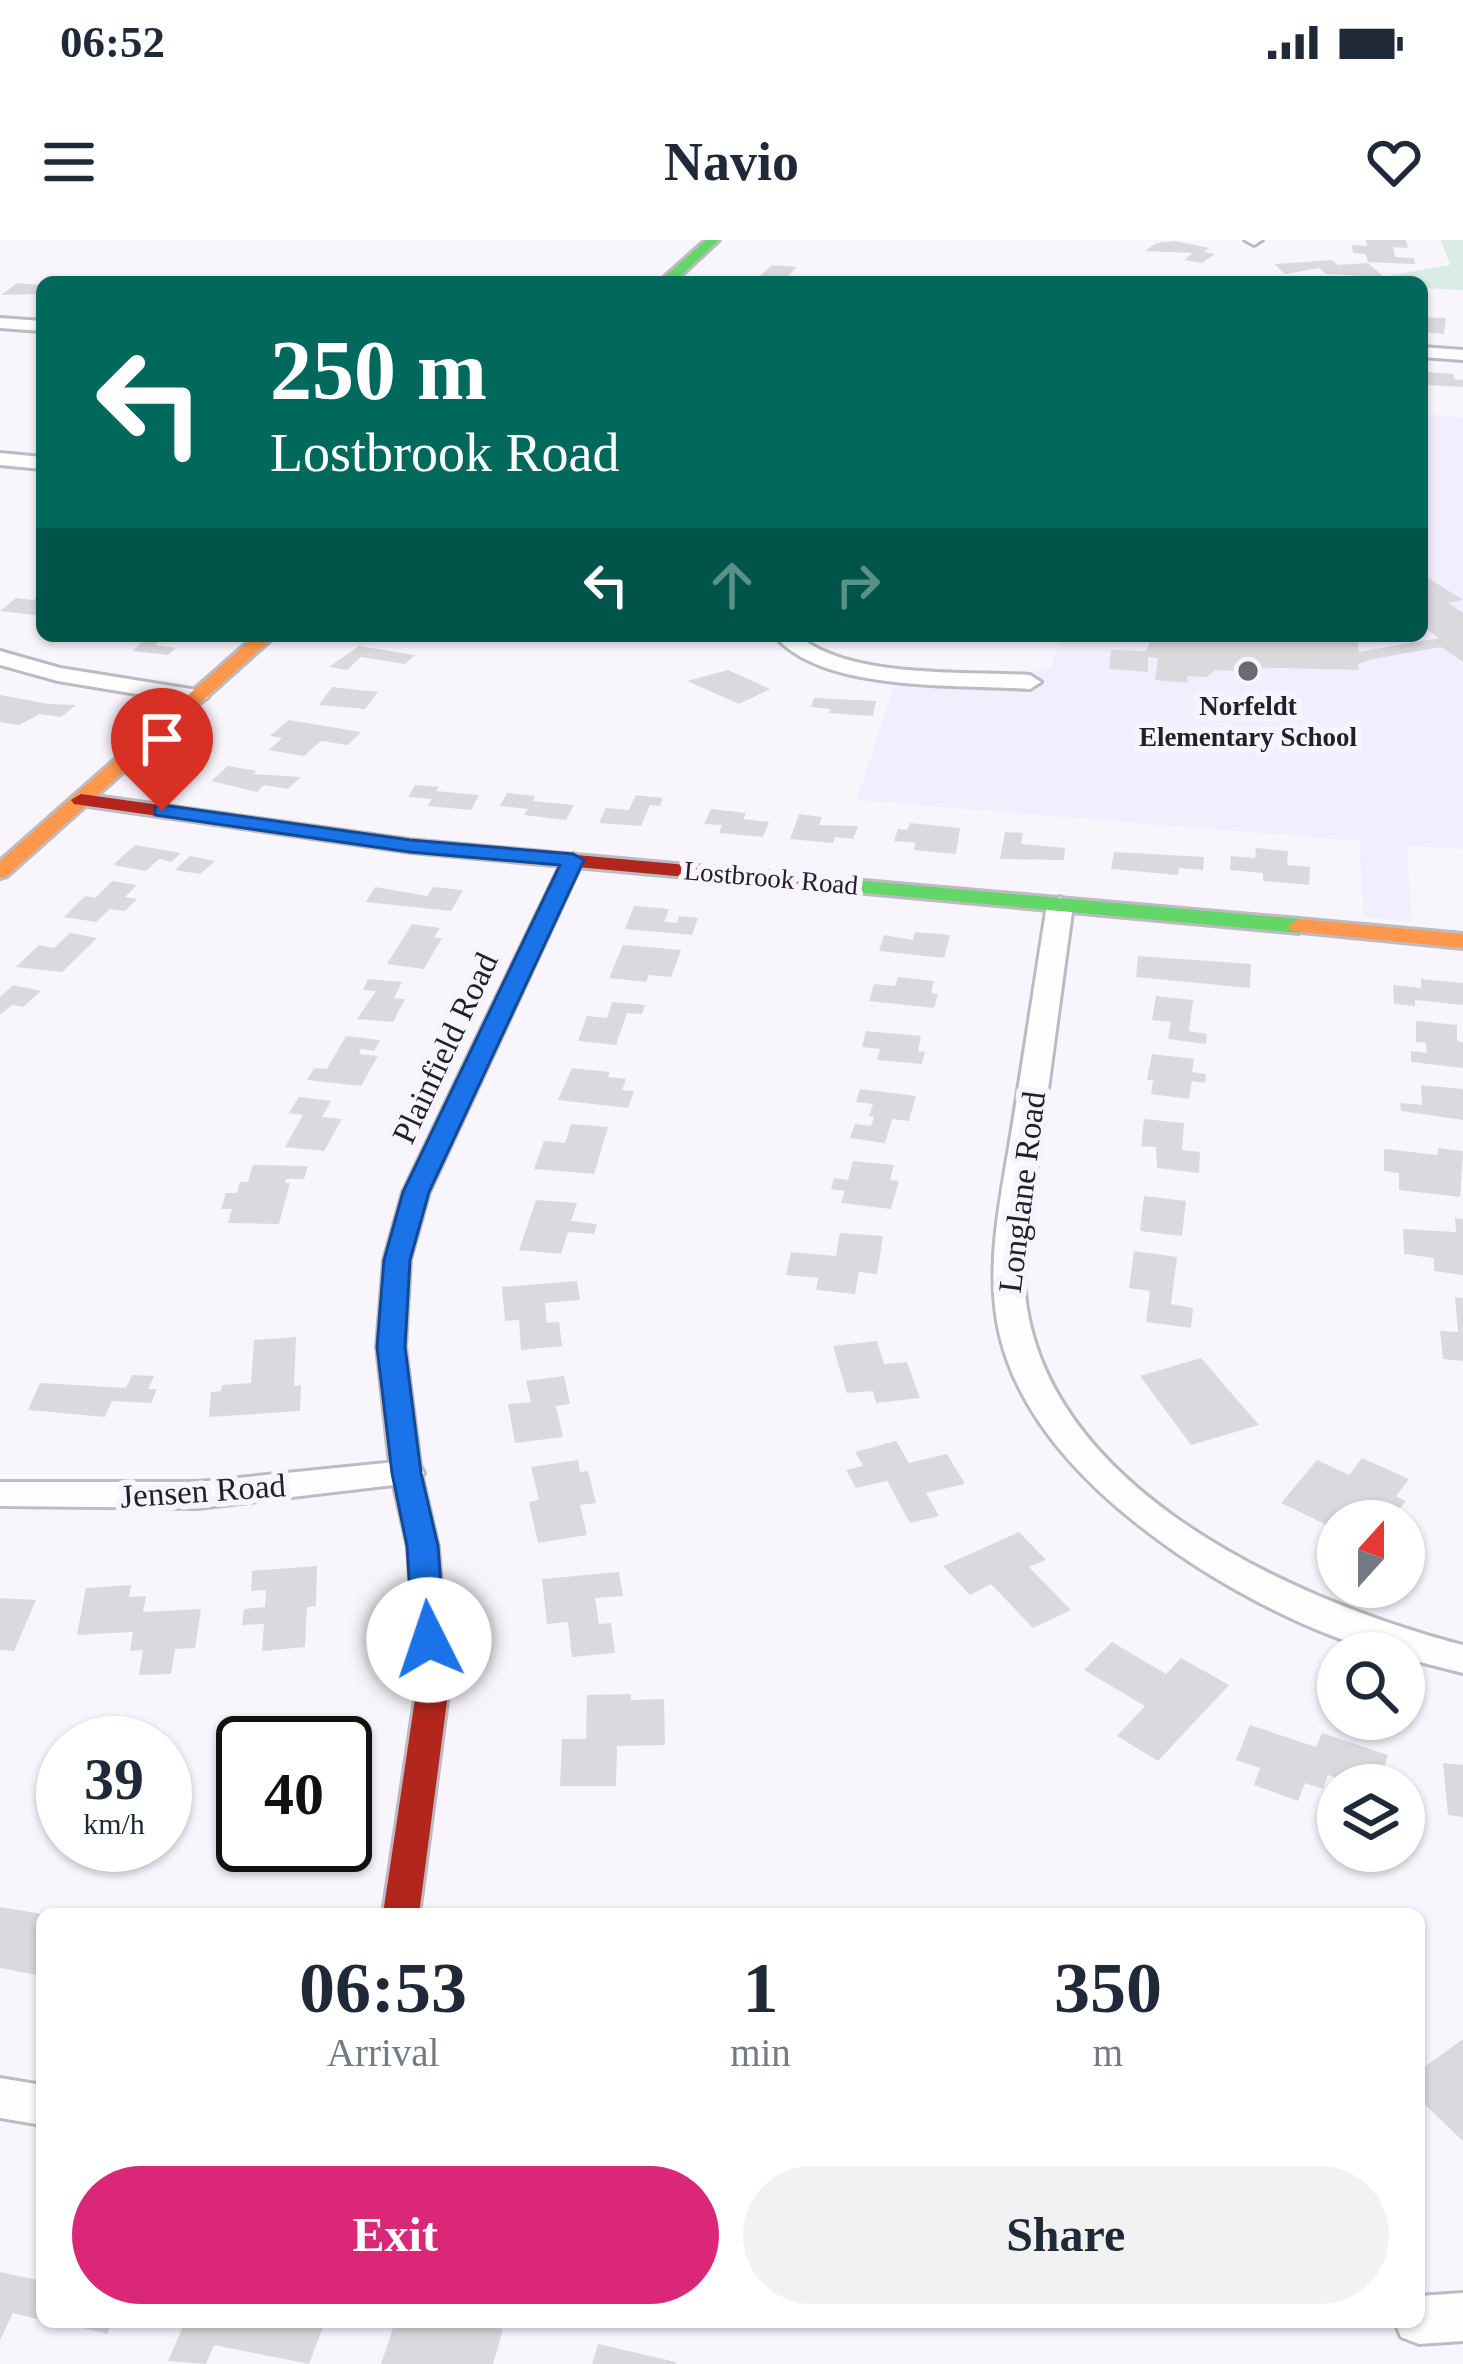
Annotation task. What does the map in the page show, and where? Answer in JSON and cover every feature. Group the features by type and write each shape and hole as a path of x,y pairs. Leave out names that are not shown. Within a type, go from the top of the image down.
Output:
{"street":[{"path":"673,276 713,240"},
{"path":"0,323 36,326"},
{"path":"1428,352 1463,355"},
{"path":"0,459 36,462"},
{"path":"0,872 259,642"},
{"path":"793,642 808,656 838,664 1030,682"},
{"path":"0,658 58,674 197,697"},
{"name":"Lostbrook Road","path":"81,800 410,846 1463,941"},
{"name":"Plainfield Road","path":"402,1908 433,1686 423,1546 406,1473 391,1347 397,1260 416,1192 573,860"},
{"name":"Longlane Road","path":"1060,905 1008,1261 1010,1320 1032,1382 1080,1447 1130,1502 1180,1540 1254,1583 1340,1623 1463,1659"},
{"name":"Jensen Road","path":"0,1494 198,1495 406,1473"},
{"path":"0,2098 36,2104"},
{"path":"1425,2320 1463,2317"}],"shaded area":[{"path":"1441,240 1463,240 1463,290 1428,288 1428,276 1387,276 1450,265"},
{"name":"Norfeldt Elementary School","path":"1428,414 1463,418 1463,849 1407,846 1412,922 1364,917 1359,841 857,800 897,676 971,686 1051,667 1059,642 1428,642"}],"building":[{"path":"1366,240 1406,240 1408,248 1393,247 1395,257 1414,258 1415,264 1368,262 1366,254 1353,253 1352,245 1367,246"},
{"path":"1175,241 1209,248 1204,252 1215,254 1202,263 1184,260 1193,253 1145,251 1157,243"},
{"path":"1368,263 1383,276 1326,274 1319,268 1285,274 1274,264"},
{"path":"772,265 797,267 788,276 760,276"},
{"path":"17,283 36,285 36,294 1,295"},
{"path":"1428,317 1446,318 1444,334 1428,333"},
{"path":"1428,372 1454,374 1454,379 1463,380 1463,387 1428,385"},
{"path":"1428,578 1463,600 1448,603 1463,613 1463,662 1441,647 1373,659 1358,664 1359,670 1234,667 1234,671 1215,670 1207,677 1187,676 1188,683 1155,680 1158,658 1148,657 1148,672 1109,669 1111,650 1146,651 1150,642 1358,642 1359,652 1439,638 1428,630"},
{"path":"16,598 36,598 36,615 0,611"},
{"path":"141,642 176,648 168,655 133,651"},
{"path":"359,646 415,655 405,664 361,657 347,670 329,667"},
{"path":"728,670 770,689 739,704 687,681"},
{"path":"332,687 378,692 365,709 319,705"},
{"path":"0,695 76,705 61,717 40,714 19,725 0,722"},
{"path":"814,698 876,701 873,716 829,713 830,709 811,707"},
{"path":"289,720 361,732 348,745 321,741 304,756 269,750 282,738 270,736"},
{"path":"228,766 257,771 253,774 301,777 288,789 264,785 257,792 211,781"},
{"path":"415,785 479,795 471,810 428,806 432,799 408,797"},
{"path":"507,793 574,805 566,820 524,815 528,809 500,806"},
{"path":"636,795 663,798 660,806 650,805 641,826 599,823 606,808 629,810"},
{"path":"711,809 746,813 743,819 769,822 763,837 719,833 722,825 704,824"},
{"path":"799,814 822,817 819,825 858,826 853,839 835,837 833,843 790,839"},
{"path":"910,823 960,828 956,854 913,850 916,843 894,841 898,829 907,830"},
{"path":"1005,832 1023,833 1021,844 1065,848 1064,860 1000,859"},
{"path":"135,845 181,853 171,862 159,859 146,871 113,865"},
{"path":"1256,848 1288,851 1287,865 1310,867 1309,885 1263,881 1263,873 1230,870 1231,856 1255,858"},
{"path":"1114,852 1204,857 1203,870 1179,868 1178,875 1111,869"},
{"path":"190,856 215,861 200,874 175,870"},
{"path":"112,881 137,885 125,897 137,899 125,911 110,909 96,922 64,917 85,896 95,898"},
{"path":"375,887 427,896 433,887 463,890 451,911 366,902"},
{"path":"634,906 669,909 664,922 677,923 679,916 698,918 692,935 625,929"},
{"path":"412,924 440,928 434,938 442,938 424,969 387,964"},
{"path":"915,932 950,935 944,958 879,951 884,935 913,940"},
{"path":"70,933 97,938 62,972 16,967 39,945 54,948"},
{"path":"623,945 681,950 671,977 649,975 646,982 609,978"},
{"path":"1138,956 1251,964 1250,988 1136,977"},
{"path":"898,977 934,981 931,993 938,994 934,1008 869,1001 874,984 895,986"},
{"path":"368,979 402,982 394,998 405,999 393,1022 357,1019 376,991 363,990"},
{"path":"1421,979 1463,983 1463,1005 1415,1000 1415,1006 1394,1004 1393,985 1421,988"},
{"path":"13,985 41,991 23,1007 12,1005 0,1015 0,997"},
{"path":"1156,996 1193,1000 1189,1031 1207,1034 1206,1044 1168,1039 1171,1022 1152,1020"},
{"path":"612,1002 645,1005 642,1014 627,1013 616,1045 578,1041 587,1016 607,1018"},
{"path":"1416,1021 1457,1025 1463,1068 1411,1062 1411,1051 1427,1053 1426,1043 1416,1042"},
{"path":"866,1031 921,1036 922,1064 877,1060 880,1049 862,1047"},
{"path":"346,1036 380,1040 374,1051 361,1049 359,1054 378,1056 361,1086 307,1080 314,1068 327,1069"},
{"path":"1152,1054 1194,1059 1192,1072 1206,1074 1205,1083 1192,1081 1189,1099 1151,1094 1153,1080 1147,1080"},
{"path":"572,1068 610,1072 608,1077 626,1079 622,1090 634,1091 628,1108 558,1100"},
{"path":"1421,1085 1463,1089 1463,1120 1401,1111 1400,1103 1422,1105"},
{"path":"860,1089 916,1096 909,1121 892,1119 885,1143 850,1138 855,1124 871,1126 874,1117 869,1116 873,1104 856,1102"},
{"path":"299,1097 331,1101 322,1117 342,1119 324,1151 285,1147 303,1115 289,1113"},
{"path":"1144,1119 1184,1123 1182,1150 1200,1152 1199,1173 1157,1168 1156,1147 1141,1146"},
{"path":"571,1124 608,1127 594,1174 534,1169 544,1141 565,1143"},
{"path":"1438,1148 1463,1151 1460,1197 1399,1190 1399,1173 1384,1171 1384,1149 1438,1155"},
{"path":"853,1161 894,1165 890,1180 899,1181 891,1209 841,1203 845,1191 831,1189 834,1178 848,1180"},
{"path":"253,1165 308,1166 304,1179 286,1179 290,1183 279,1224 228,1223 232,1209 221,1209 226,1193 237,1193 240,1182 248,1182"},
{"path":"1144,1196 1186,1201 1182,1236 1140,1231"},
{"path":"536,1200 577,1203 571,1221 597,1224 594,1234 568,1232 561,1254 519,1250"},
{"path":"1455,1218 1463,1219 1463,1275 1434,1271 1434,1258 1404,1254 1403,1229 1456,1232"},
{"path":"840,1233 883,1236 877,1274 859,1272 855,1294 816,1290 818,1278 786,1275 791,1252 836,1256"},
{"path":"1134,1251 1177,1257 1171,1304 1193,1308 1191,1328 1146,1322 1150,1291 1129,1288"},
{"path":"577,1281 580,1300 545,1303 547,1323 559,1322 562,1346 521,1350 519,1320 505,1321 502,1287"},
{"path":"1455,1297 1463,1298 1463,1361 1443,1359 1440,1331 1458,1332"},
{"path":"296,1337 294,1386 301,1385 300,1411 209,1417 211,1392 221,1391 222,1385 251,1383 254,1340"},
{"path":"877,1341 884,1364 907,1362 920,1398 876,1403 873,1391 847,1393 833,1346"},
{"path":"1201,1358 1259,1425 1191,1445 1140,1376"},
{"path":"132,1375 154,1376 148,1389 157,1389 151,1403 112,1401 105,1417 28,1410 40,1383 126,1388"},
{"path":"564,1376 570,1404 556,1406 563,1437 515,1443 508,1404 531,1402 526,1381"},
{"path":"896,1441 909,1463 947,1454 965,1484 926,1493 939,1516 910,1523 887,1481 856,1488 846,1470 863,1466 855,1452"},
{"path":"1362,1458 1409,1479 1396,1496 1404,1500 1317,1500 1317,1520 1281,1503 1317,1460 1349,1475"},
{"path":"578,1460 580,1472 588,1471 596,1503 580,1505 587,1535 538,1543 529,1502 539,1500 531,1467"},
{"path":"1019,1532 1046,1560 1029,1567 1071,1610 1033,1628 991,1584 970,1595 943,1566"},
{"path":"317,1566 316,1606 307,1607 305,1647 262,1651 264,1624 242,1625 244,1609 265,1607 266,1590 251,1591 252,1571"},
{"path":"619,1572 623,1596 595,1598 599,1624 611,1623 615,1653 572,1657 568,1622 547,1624 542,1579"},
{"path":"131,1585 129,1597 146,1596 143,1612 201,1609 195,1648 175,1649 171,1674 139,1675 143,1650 130,1651 133,1632 77,1635 86,1588"},
{"path":"0,1598 36,1600 14,1651 0,1650"},
{"path":"1112,1642 1166,1674 1181,1658 1229,1685 1158,1761 1117,1736 1145,1706 1084,1670"},
{"path":"631,1694 631,1700 664,1699 665,1745 617,1746 616,1786 560,1786 562,1739 586,1739 587,1695"},
{"path":"1250,1725 1316,1747 1319,1740 1343,1740 1388,1755 1385,1764 1317,1764 1317,1787 1305,1783 1298,1801 1254,1785 1260,1768 1236,1760"},
{"path":"1443,1763 1463,1765 1463,1817 1448,1815"},
{"path":"0,1907 36,1913 36,1975 0,1968"},
{"path":"1463,2039 1463,2141 1425,2105 1425,2067"},
{"path":"0,2272 36,2280 36,2319 13,2313 0,2340"},
{"path":"182,2328 323,2328 309,2364 214,2345 206,2364 168,2361"},
{"path":"393,2328 503,2329 493,2364 381,2364"},
{"path":"598,2344 676,2362 676,2364 592,2364"}],"traffic: fast":[{"path":"673,276 713,240"},
{"path":"485,1046 573,860"},
{"path":"830,884 1299,926"}],"traffic: slow":[{"path":"0,872 259,642"},
{"path":"1299,926 1463,941"}],"traffic: jam":[{"path":"81,800 410,846 830,884"},
{"path":"402,1908 433,1686 423,1547 406,1473 391,1347 397,1260 416,1192 485,1046"}],"place":[{"name":"Norfeldt Elementary School","path":"1248,671"}],"route":[{"path":"162,811 410,846 573,860 416,1192 397,1260 391,1347 406,1473 423,1546 429,1640"}]}
